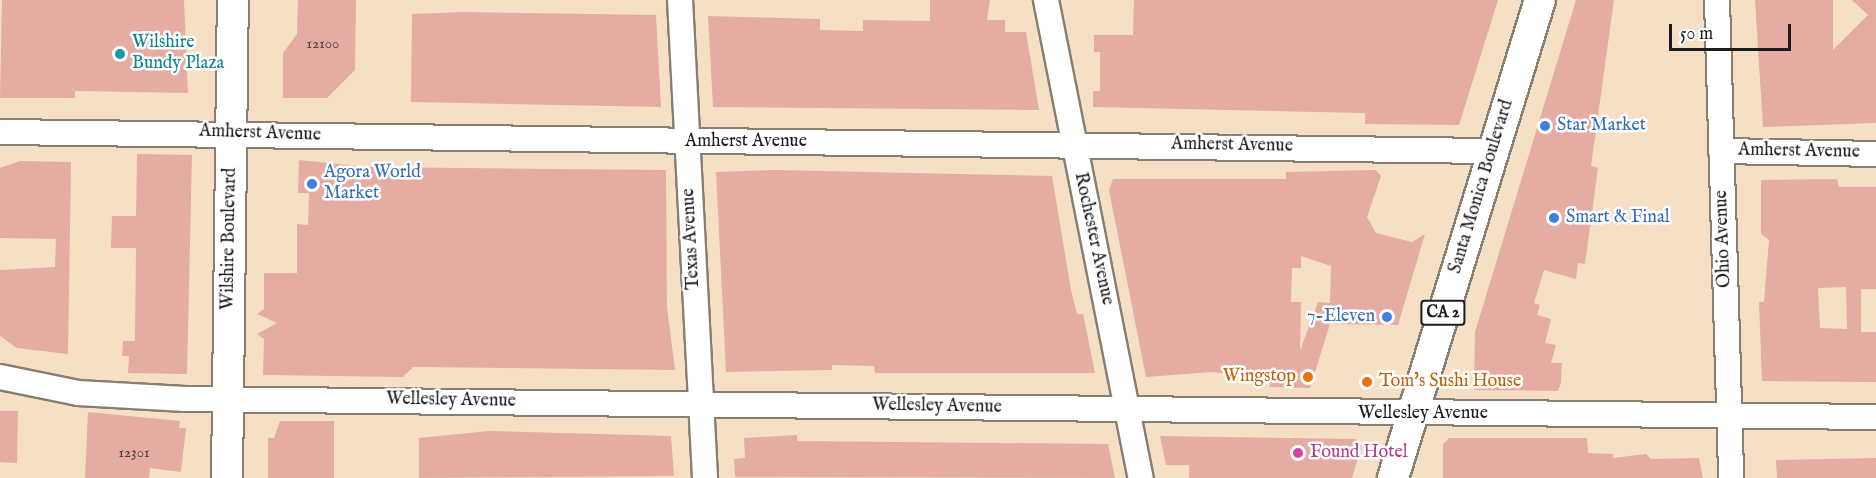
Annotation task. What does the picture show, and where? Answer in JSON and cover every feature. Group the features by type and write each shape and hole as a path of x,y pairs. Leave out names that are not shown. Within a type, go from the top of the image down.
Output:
{"main road":[{"name":"Wilshire Boulevard","path":"227,478 233,0"},
{"name":"Santa Monica Boulevard","path":"1393,478 1540,0"}],"street":[{"name":"Texas Avenue","path":"680,0 705,478"},
{"name":"Rochester Avenue","path":"1046,0 1073,144 1142,478"},
{"name":"Ohio Avenue","path":"1717,0 1731,478"},
{"name":"Amherst Avenue","path":"0,132 231,132 687,141 1492,151"},
{"name":"Amherst Avenue","path":"1721,151 1876,154"},
{"name":"Wellesley Avenue","path":"0,376 78,393 228,399 700,404 1128,412 1876,417"}],"building":[{"path":"2,0 184,0 188,93 75,91 75,98 0,98"},
{"path":"298,0 356,0 355,70 327,98 283,98 283,53 297,34"},
{"path":"930,0 990,0 987,20 1005,20 1005,32 1026,32 1039,110 713,107 708,16 820,19 820,30 863,31 863,20 930,21"},
{"path":"1134,0 1498,0 1459,125 1365,124 1365,113 1093,107 1093,91 1100,91 1100,52 1094,52 1094,35 1133,35"},
{"path":"1576,0 1614,0 1591,166 1598,168 1585,264 1578,263 1576,279 1544,270 1534,303 1540,305 1537,315 1551,319 1545,343 1556,345 1551,363 1562,363 1561,383 1558,391 1474,390 1475,332"},
{"path":"1755,0 1833,0 1833,50 1868,15 1852,0 1876,0 1876,123 1763,127"},
{"path":"463,12 656,15 661,107 411,102 412,14"},
{"path":"137,154 192,155 187,374 128,373 129,356 122,356 123,341 135,341 136,248 111,248 112,216 136,216"},
{"path":"299,160 366,167 666,170 667,307 675,370 413,367 403,377 263,375 264,339 257,334 277,323 257,314 264,309 264,273 297,273 297,224 308,225 309,193 298,193"},
{"path":"20,161 71,162 68,354 17,348 0,336 0,270 55,267 56,239 0,238 0,168"},
{"path":"775,170 1052,176 1071,290 1077,314 1083,314 1095,373 875,373 874,366 832,365 832,370 726,372 716,172"},
{"path":"1376,170 1381,176 1367,217 1376,233 1412,242 1425,234 1398,325 1330,324 1310,388 1269,387 1272,378 1211,372 1146,377 1109,190 1113,179 1286,179 1286,172","holes":["1301,256 1331,266 1330,303 1318,302 1300,351 1301,302 1291,302 1292,268 1301,268"]},
{"path":"1837,179 1839,187 1876,187 1876,289 1861,289 1861,332 1876,332 1876,382 1762,381 1759,302 1764,302 1769,240 1761,234 1761,180","holes":["1846,287 1847,329 1820,328 1818,288"]},
{"path":"0,411 18,411 17,463 0,462"},
{"path":"88,412 180,421 179,428 186,428 181,472 150,468 149,478 85,478"},
{"path":"280,421 334,421 334,478 268,478 268,438 274,438"},
{"path":"489,431 671,436 674,476 419,478 419,438"},
{"path":"797,435 797,441 1108,444 1115,478 735,477 734,459 745,458 744,438"},
{"name":"Found Hotel","path":"1160,436 1355,439 1362,445 1352,478 1189,478 1189,465 1166,465"},
{"path":"1449,438 1587,438 1588,453 1613,454 1613,458 1646,454 1651,459 1699,458 1703,478 1443,478 1443,444"},
{"path":"1876,458 1876,478 1777,478 1776,460"}],"place":[{"name":"Wilshire Bundy Plaza","path":"120,54"},
{"name":"Star Market","path":"1545,126"},
{"name":"Agora World Market","path":"312,184"},
{"name":"Smart & Final","path":"1554,218"},
{"name":"7-Eleven","path":"1387,317"},
{"name":"Wingstop","path":"1308,377"},
{"name":"Tom's Sushi House","path":"1367,382"},
{"name":"Found Hotel","path":"1298,453"}]}
